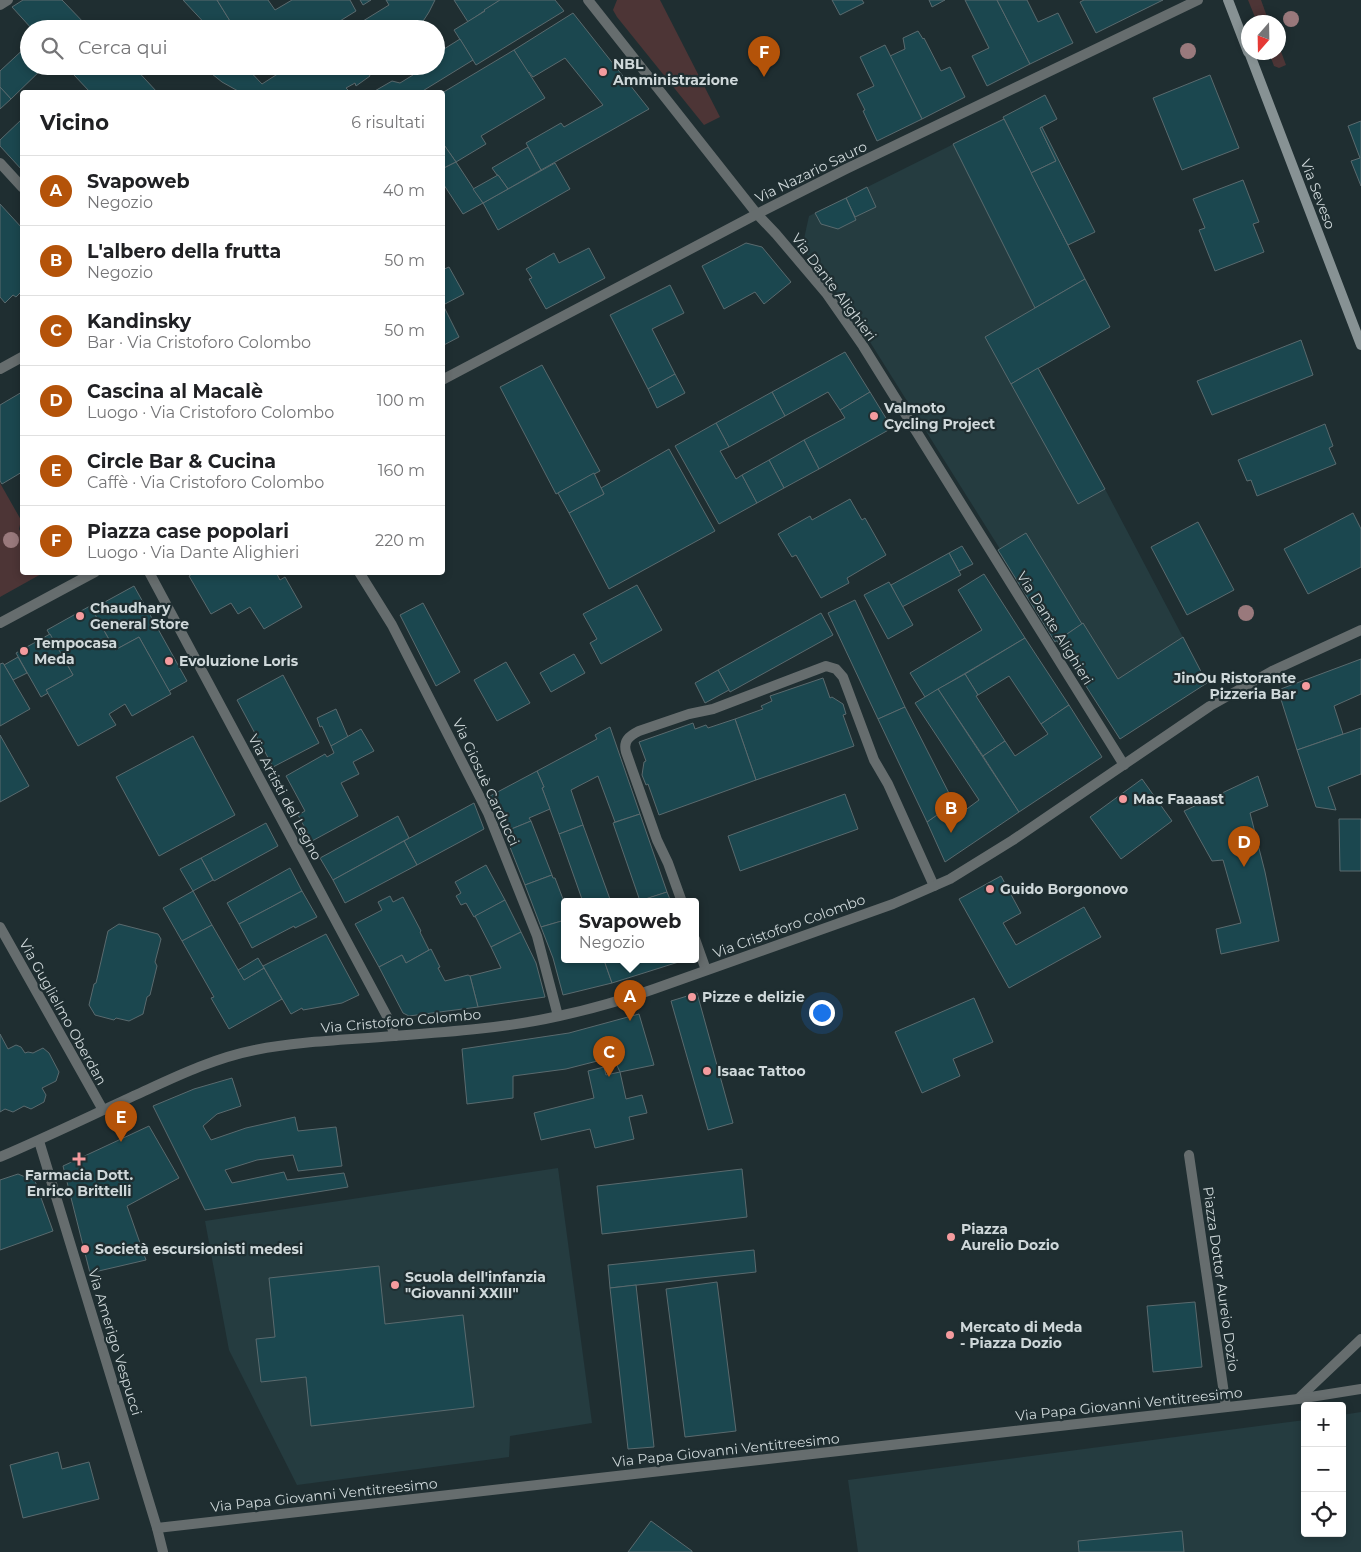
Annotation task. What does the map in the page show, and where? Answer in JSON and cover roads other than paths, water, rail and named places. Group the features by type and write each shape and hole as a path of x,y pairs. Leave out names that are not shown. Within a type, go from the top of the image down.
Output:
{"street":[{"path":"0,5 8,0"},
{"name":"Via Dante Alighieri","path":"588,0 757,214 826,293 864,346 1124,765"},
{"name":"Via Nazario Sauro","path":"445,378 757,214 1198,0"},
{"name":"Via Seveso","path":"1228,0 1241,32"},
{"name":"Via Seveso","path":"1252,60 1361,345"},
{"path":"0,163 20,185"},
{"path":"0,369 20,358"},
{"path":"0,623 89,575"},
{"name":"Via Artisti del Legno","path":"151,575 390,1022 395,1036"},
{"name":"Via Giosuè Carducci","path":"361,575 392,625 488,813 537,936 558,1016"},
{"name":"Via Cristoforo Colombo","path":"0,1157 39,1141 161,1083 237,1054 304,1043 476,1028 558,1016 622,1000 893,904 934,886 989,856 1203,711 1241,688 1272,671 1361,630"},
{"path":"681,898 668,863 657,840 626,752 626,742 633,734 639,731 689,714 713,709 826,666 836,669 843,677 873,756 888,784 934,886"},
{"name":"Via Guglielmo Oberdan","path":"0,928 103,1110"},
{"path":"699,950 706,970"},
{"name":"Via Amerigo Vespucci","path":"39,1141 163,1552"},
{"name":"Piazza Dottor Aureio Dozio","path":"1189,1154 1226,1407"},
{"path":"1298,1399 1361,1339"},
{"name":"Via Papa Giovanni Ventitreesimo","path":"157,1528 1298,1399 1361,1389"}],"place":[{"name":"NBL Amministrazione","path":"603,72"},
{"name":"Piazza case popolari","path":"764,77"},
{"name":"Valmoto Cycling Project","path":"874,416"},
{"name":"Chaudhary General Store","path":"80,616"},
{"name":"Tempocasa Meda","path":"24,651"},
{"name":"Evoluzione Loris","path":"169,661"},
{"name":"JinOu Ristorante Pizzeria Bar","path":"1306,686"},
{"name":"Mac Faaaast","path":"1123,799"},
{"name":"L'albero della frutta","path":"951,833"},
{"name":"Cascina al Macalè","path":"1244,867"},
{"name":"Guido Borgonovo","path":"990,889"},
{"name":"Pizze e delizie","path":"692,997"},
{"name":"Svapoweb","path":"630,1021"},
{"name":"Isaac Tattoo","path":"707,1071"},
{"name":"Kandinsky","path":"609,1077"},
{"name":"Circle Bar & Cucina","path":"121,1142"},
{"name":"Farmacia Dott. Enrico Brittelli","path":"79,1159"},
{"name":"Piazza Aurelio Dozio","path":"951,1237"},
{"name":"Società escursionisti medesi","path":"85,1249"},
{"name":"Scuola dell'infanzia \"Giovanni XXIII\"","path":"395,1285"},
{"name":"Mercato di Meda - Piazza Dozio","path":"950,1335"}]}
